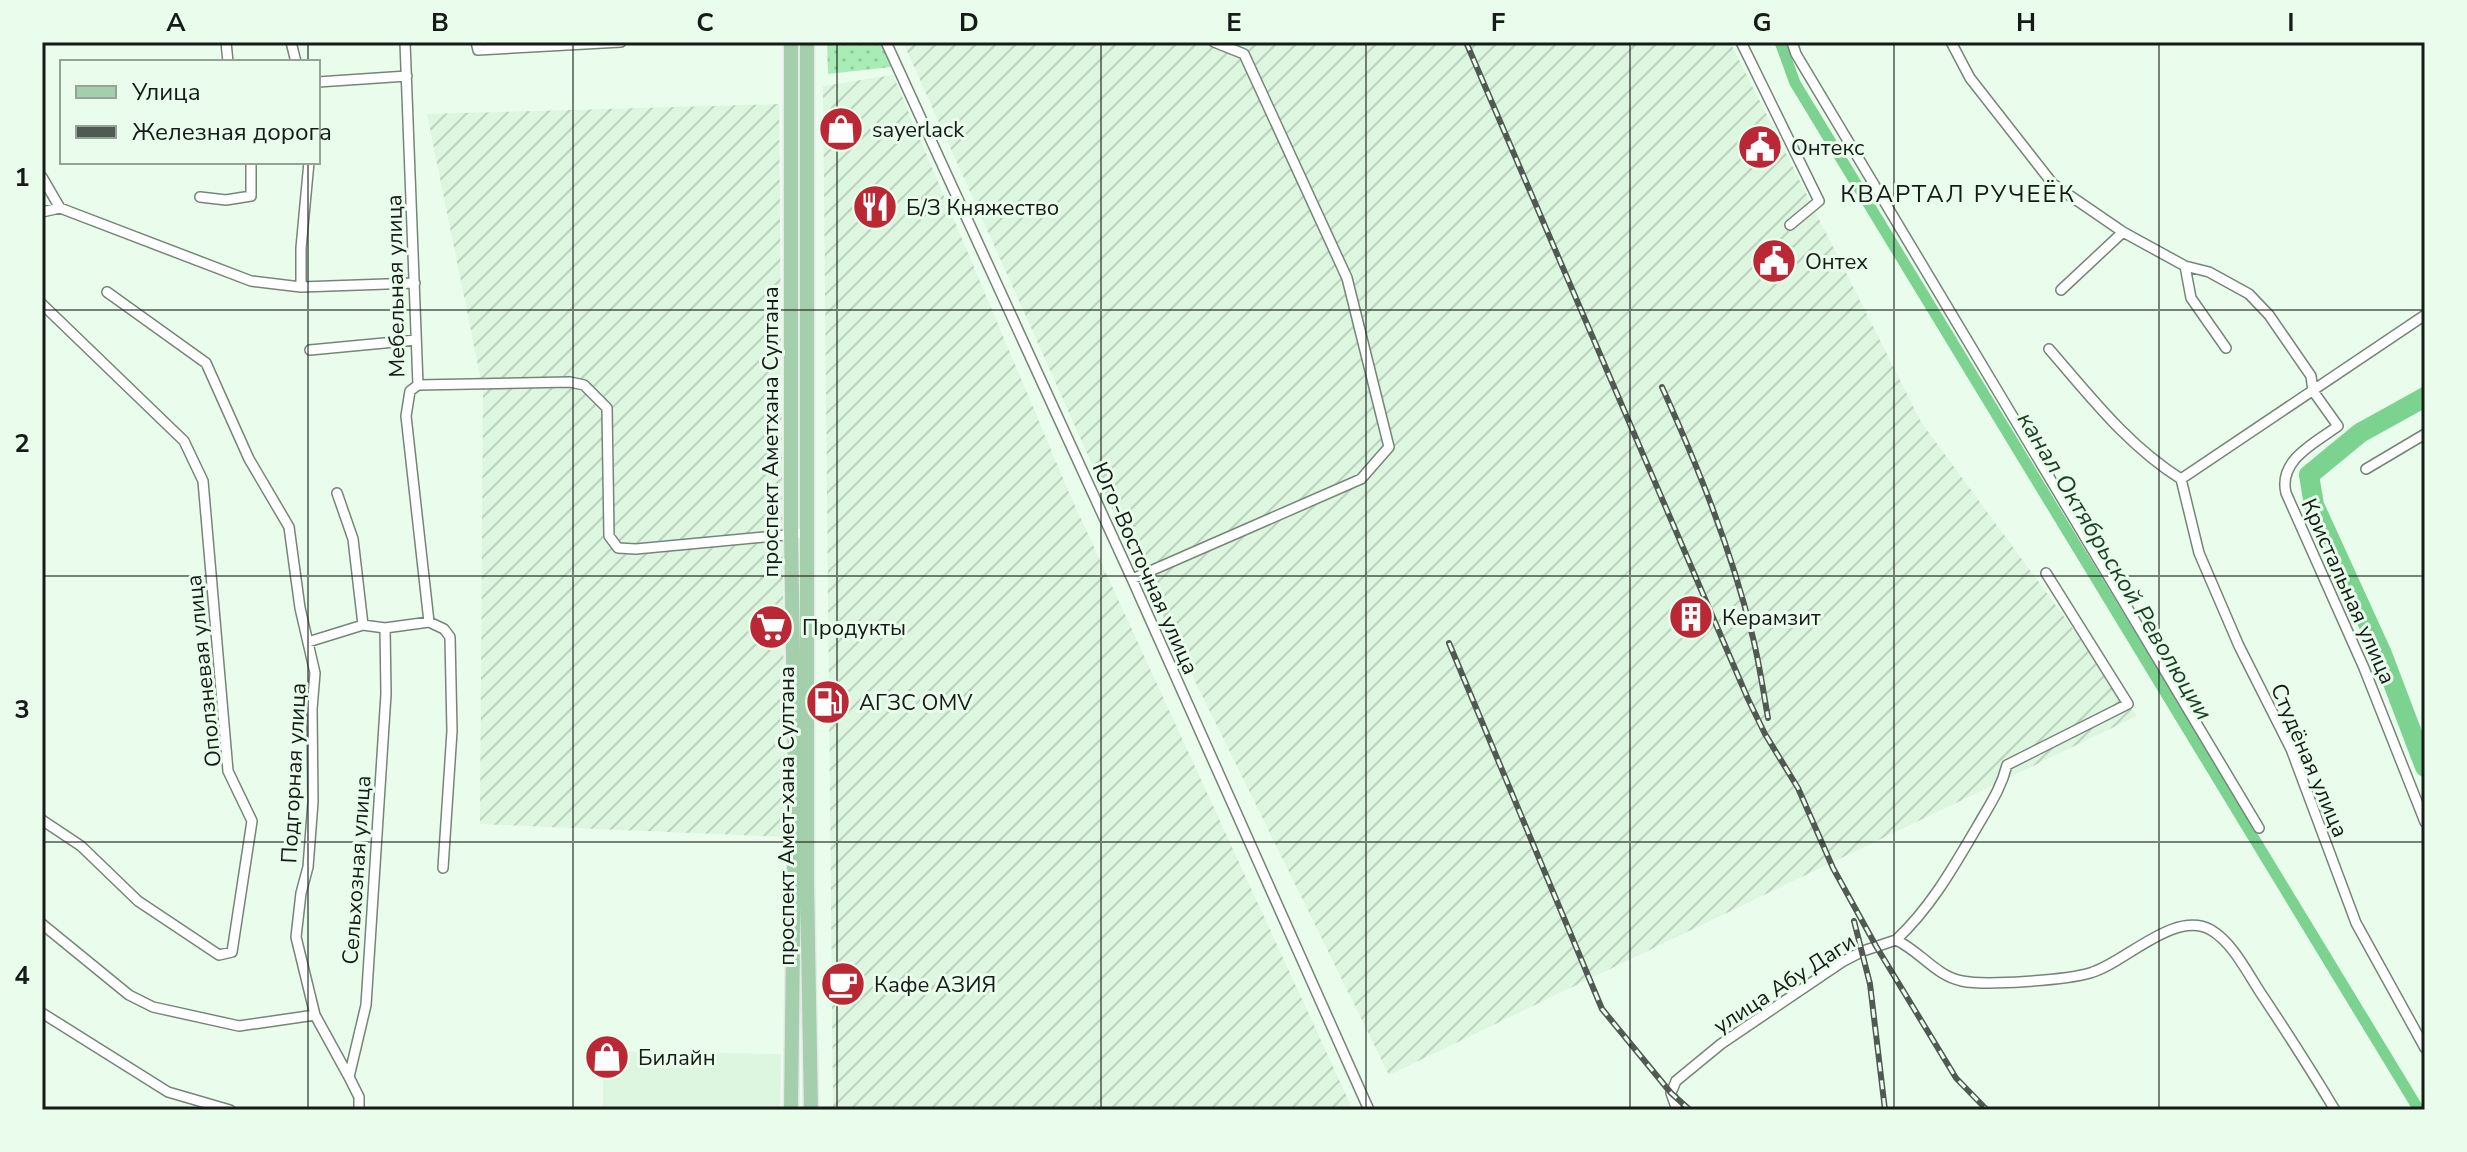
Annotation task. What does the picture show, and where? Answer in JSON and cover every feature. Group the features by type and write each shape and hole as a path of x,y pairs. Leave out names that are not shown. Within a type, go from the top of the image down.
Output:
{"main road":[{"name":"проспект Аметхана Султана","path":"791,42 791,532 795,777 791,1110"},
{"name":"проспект Амет-хана Султана","path":"807,42 807,882 811,1110"}],"street":[{"name":"Мебельная улица","path":"405,42 418,385 410,391 406,416 429,622"},
{"path":"476,42 478,50 621,42"},
{"name":"Юго-Восточная улица","path":"886,42 1132,579 1369,1110"},
{"path":"1132,579 1361,479 1389,447 1347,278 1244,54 1214,42"},
{"path":"1741,42 1819,201 1790,225"},
{"path":"1792,42 1804,67 2259,828"},
{"name":"Кристальная улица","path":"1951,42 1970,78 2053,184 2123,232 2185,266 2209,272 2249,294 2269,315 2311,376 2313,391 2338,426 2287,466 2286,493 2364,668 2425,822"},
{"path":"320,82 407,76"},
{"path":"200,197 226,200 251,196 251,164"},
{"path":"301,287 301,248 309,164"},
{"path":"42,177 60,208"},
{"path":"42,212 60,208 251,281 301,287 415,283"},
{"path":"2061,290 2123,232"},
{"path":"2185,266 2191,298 2226,348"},
{"name":"Подгорная улица","path":"107,292 206,363 249,459 289,527 315,673 312,709 313,802 308,867 301,893 296,937 315,1015 349,1077"},
{"name":"Оползневая улица","path":"42,304 184,441 203,481 228,771 252,821 232,952 219,955 138,901 81,846 42,820"},
{"path":"2049,349 2114,425 2153,461 2181,479 2425,315"},
{"path":"310,350 416,340"},
{"path":"418,385 570,382 584,385 607,408 609,536 618,548 636,549 791,532 807,533"},
{"path":"2366,469 2425,434"},
{"name":"Студёная улица","path":"2181,479 2199,553 2239,646 2291,749 2356,923 2425,1048"},
{"path":"337,493 353,539 363,625"},
{"path":"2046,573 2128,704 2007,765 2001,788 1953,871 1929,905 1896,940 1941,972 1961,981 1986,983 2091,973 2166,932 2197,925 2212,930 2246,970 2335,1110"},
{"path":"308,642 363,625 385,628 429,622 444,629 450,637 452,731 443,868"},
{"name":"Сельхозная улица","path":"349,1077 366,1005 386,694 385,628"},
{"path":"42,924 129,995 153,1007 239,1026 315,1015"},
{"name":"улица Абу Даги","path":"1677,1110 1671,1093 1676,1081 1721,1044 1842,962 1896,940"},
{"path":"42,1013 168,1092 230,1110"},
{"path":"349,1077 359,1097 359,1110"}],"shaded area":[{"path":"903,42 1730,42 1921,422 2137,716 1389,1075 1131,551"},
{"path":"893,75 1070,495 1353,1110 833,1110 823,86"},
{"path":"779,104 785,837 480,824 483,390 427,114"},
{"path":"603,1051 781,1054 780,1110 603,1110"}],"green space":[{"path":"827,42 881,42 891,67 828,74"}],"waterway":[{"name":"канал Октябрьской Революции","path":"1780,42 1795,83 2419,1110"},
{"path":"2425,397 2360,433 2309,475 2314,505 2382,654 2425,767"}],"railway":[{"path":"1466,42 1765,734 1798,788 1833,868 1876,946 1956,1078 1987,1110"},
{"path":"1662,387 1701,478 1744,602 1768,718"},
{"path":"1449,643 1602,1009 1671,1093 1690,1110"},
{"path":"1854,921 1870,984 1885,1110"}],"place":[{"name":"sayerlack","path":"841,129"},
{"name":"Онтекс","path":"1760,147"},
{"name":"Б/З Княжество","path":"875,207"},
{"name":"Онтех","path":"1774,261"},
{"name":"Керамзит","path":"1691,617"},
{"name":"Продукты","path":"771,627"},
{"name":"АГЗС OMV","path":"828,702"},
{"name":"Кафе АЗИЯ","path":"843,984"},
{"name":"Билайн","path":"607,1057"}],"district":[{"name":"КВАРТАЛ РУЧЕЁК","path":"1958,194"}]}
